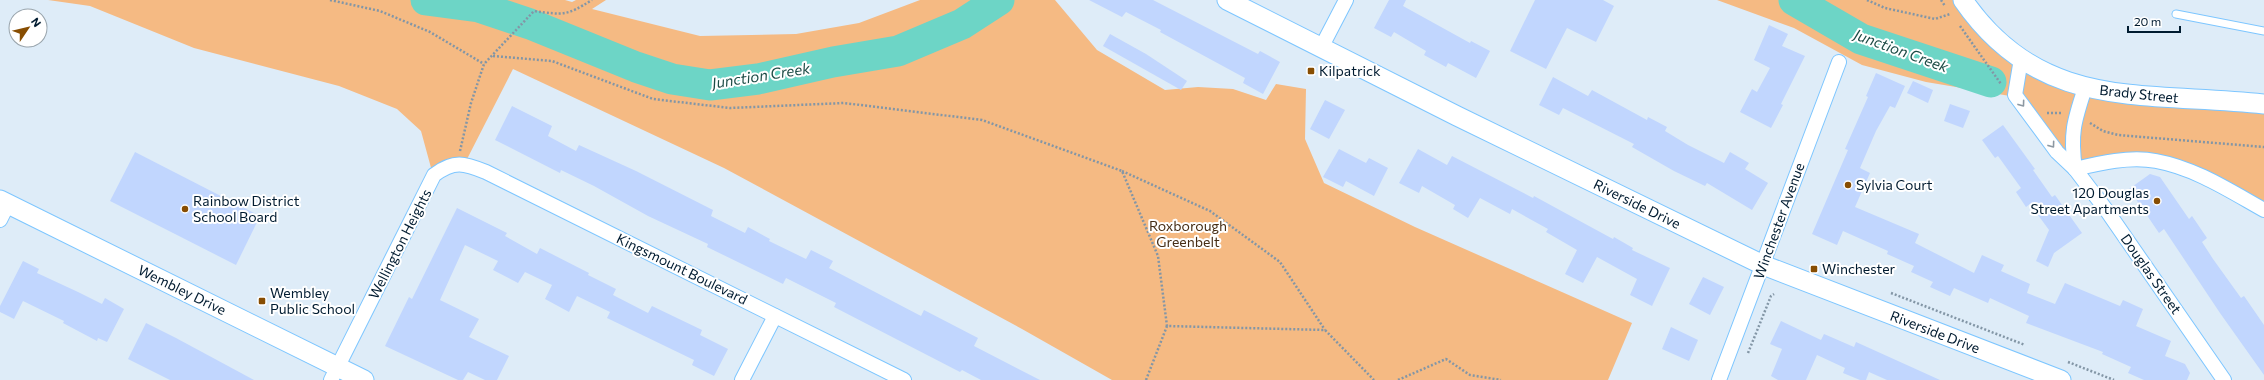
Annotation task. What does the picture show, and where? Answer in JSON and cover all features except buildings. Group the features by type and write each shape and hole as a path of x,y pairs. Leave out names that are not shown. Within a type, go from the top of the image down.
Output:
{"street":[{"name":"Riverside Drive","path":"1227,0 1321,48 1763,265 2061,380"},
{"path":"1321,48 1346,0"},
{"path":"1963,0 1994,39 2021,59"},
{"name":"Brady Street","path":"2021,59 2060,80 2085,88 2128,95 2223,100 2264,104"},
{"name":"Douglas Street","path":"2021,59 2016,95 2056,152 2075,169 2107,211 2224,380"},
{"name":"Winchester Avenue","path":"1719,380 1839,62"},
{"name":"Douglas Street","path":"2075,169 2071,144 2076,116 2085,88"},
{"path":"2075,169 2121,160 2155,160 2181,167 2264,210"},
{"name":"Kingsmount Boulevard","path":"458,164 468,165 486,172 904,380"},
{"name":"Wellington Heights","path":"335,373 434,175 445,167 458,164"},
{"name":"Wembley Drive","path":"3,208 335,373 364,380"},
{"path":"742,380 775,316"}],"lane":[{"path":"2176,14 2264,31"}],"path":[{"path":"330,0 380,11 430,32 484,64"},
{"path":"458,164 462,134 484,64 534,11 558,14 573,12 592,0"},
{"path":"1868,0 1885,8 1935,19 1950,14 2005,90"},
{"path":"493,56 552,61 653,99 730,108 844,103 982,120 1122,171 1210,211 1280,262 1325,330 1374,380"},
{"path":"2033,119 2044,114 2059,113 2076,116 2104,131 2118,135 2264,147"},
{"path":"1122,171 1158,256 1167,326 1146,380"},
{"path":"1889,292 2027,346"},
{"path":"1745,359 1771,296 1774,294"},
{"path":"1167,326 1325,330"},
{"path":"1398,380 1446,359 1470,375 1500,380"},
{"path":"2063,360 2114,380"}],"green space":[{"name":"Roxborough Greenbelt","path":"48,0 565,0 572,2 576,0 606,0 592,9 700,36 796,34 859,23 920,0 1055,0 1097,50 1165,90 1198,87 1233,89 1266,100 1276,84 1306,89 1305,139 1324,183 1415,227 1632,323 1608,380 1112,380 1022,329 724,168 513,69 465,163 433,175 421,131 397,109 339,86 194,48 90,6"},
{"path":"1717,0 1964,0 1973,12 2060,79 2264,102 2264,211 2155,161 2077,169 2016,97 1926,82 1862,65 1794,28"}],"waterway":[{"name":"Junction Creek","path":"426,0 479,7 530,24 636,67 672,79 710,85 758,79 833,62 898,51 962,24 999,0"},
{"name":"Junction Creek","path":"1794,0 1861,39 1991,82"}],"place":[{"name":"Kilpatrick","path":"1311,71"},
{"name":"Sylvia Court","path":"1848,185"},
{"name":"120 Douglas Street Apartments","path":"2157,201"},
{"name":"Rainbow District School Board","path":"185,209"},
{"name":"Winchester","path":"1814,269"},
{"name":"Wembley Public School","path":"262,301"}]}
